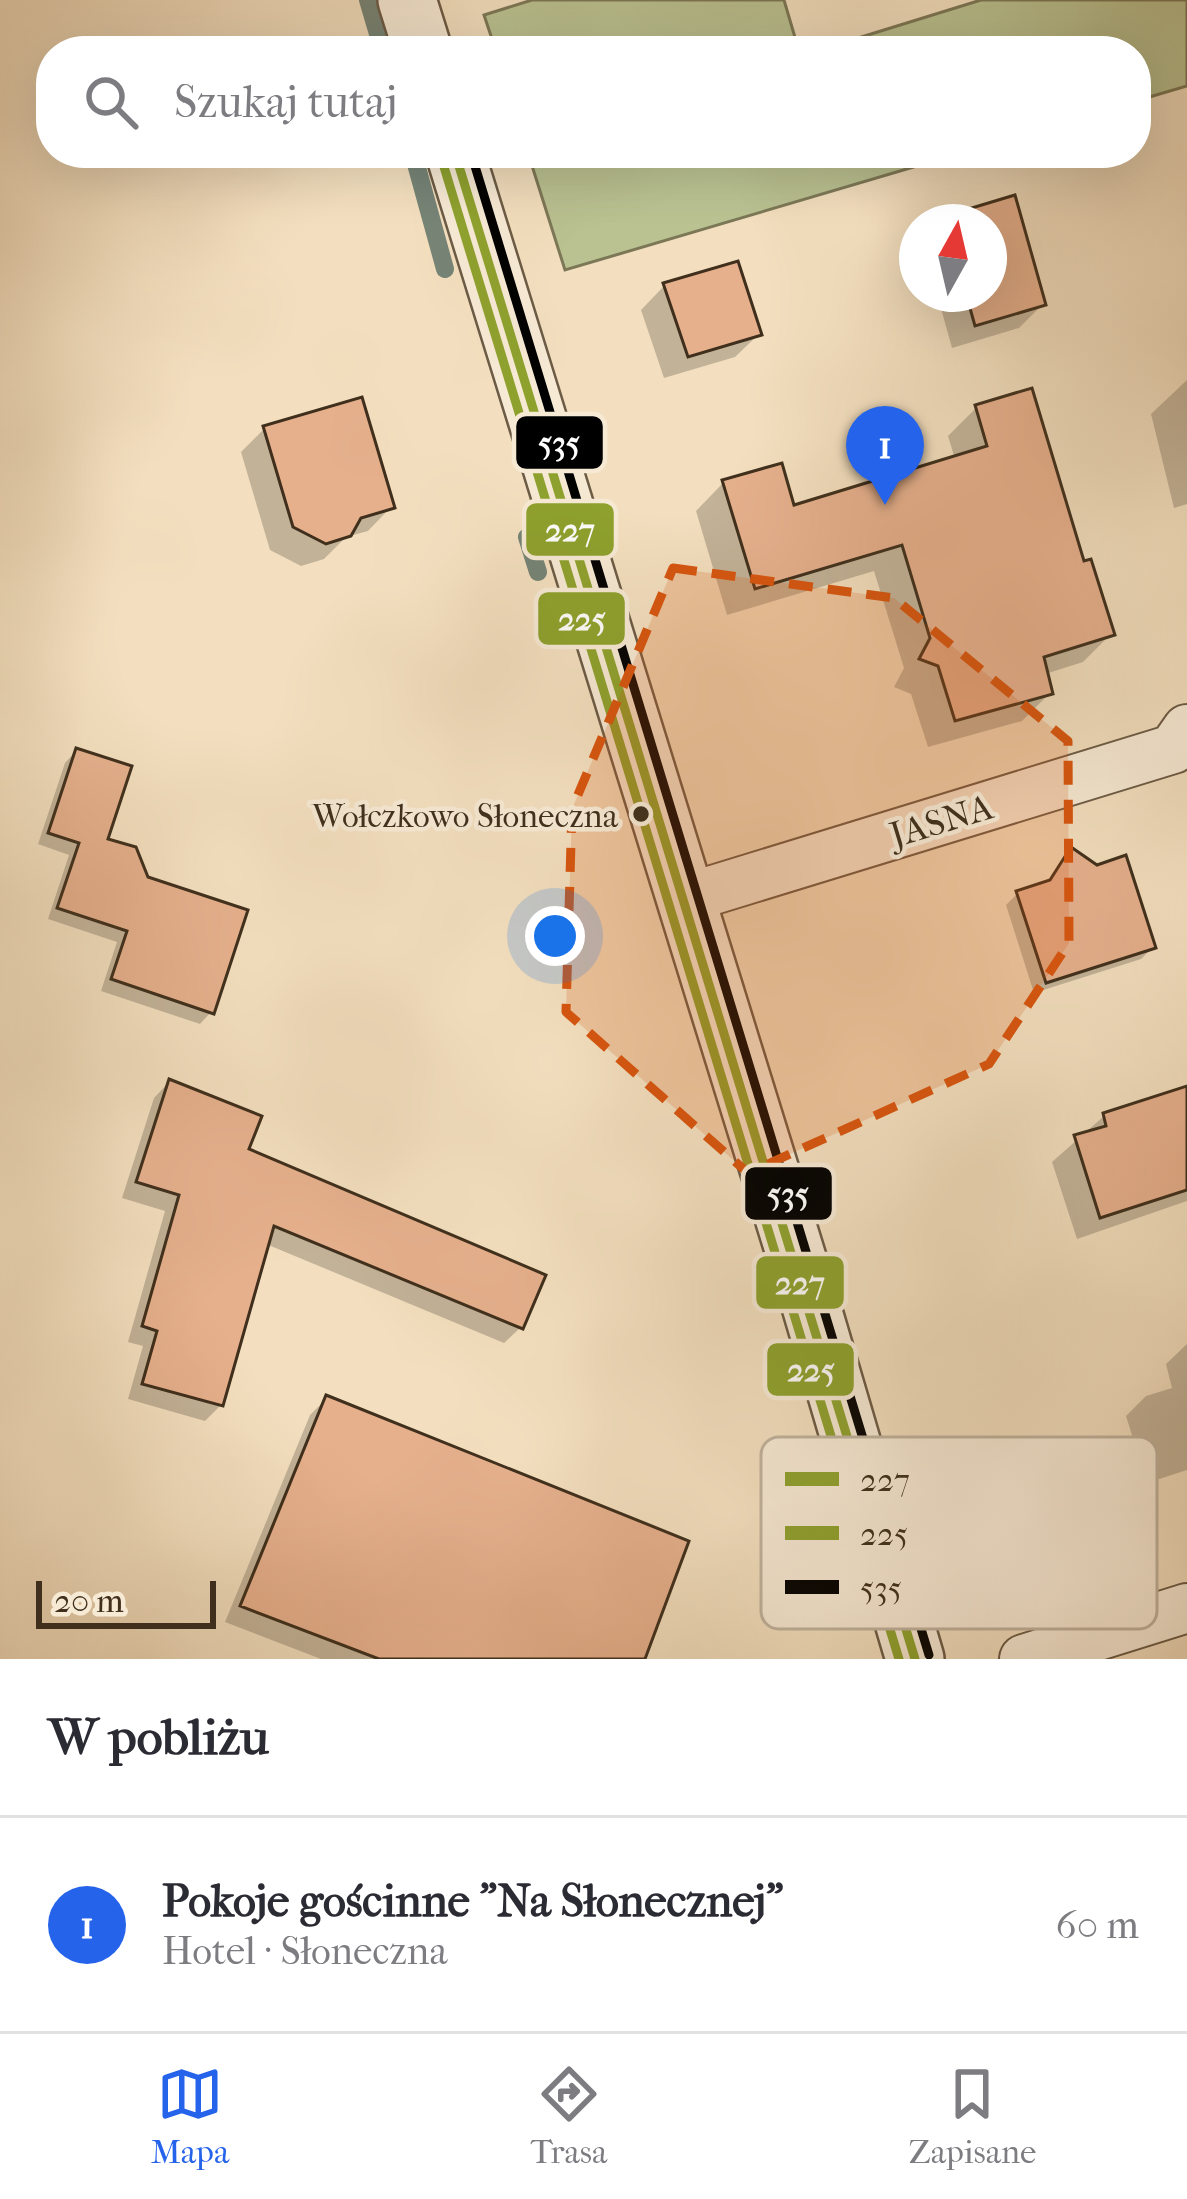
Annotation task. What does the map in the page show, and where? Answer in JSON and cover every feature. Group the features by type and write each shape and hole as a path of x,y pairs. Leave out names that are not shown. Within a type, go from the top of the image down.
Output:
{"street":[{"path":"407,0 418,36"},
{"path":"459,168 687,898 848,1437"},
{"name":"JASNA","path":"687,898 1173,749 1187,729"},
{"path":"1157,1617 1187,1607"},
{"path":"906,1629 915,1659"},
{"path":"1024,1659 1118,1629"}],"highlighted area":[{"path":"673,568 894,598 1068,741 1069,943 989,1064 748,1173 566,1012 572,809"}],"green space":[{"path":"532,0 784,0 795,36 491,36 484,15"},
{"path":"981,0 1187,0 1187,86 1151,97 1151,36 865,36"},
{"path":"533,168 910,168 565,270"}],"building":[{"path":"1015,195 1046,305 975,326 971,312 1007,312 1007,204 985,204"},
{"path":"738,261 762,335 688,357 663,283"},
{"path":"1032,388 1084,561 1091,559 1115,635 1044,657 1053,694 955,721 938,666 919,659 930,638 902,545 755,589 722,480 782,463 794,505 987,446 975,405"},
{"path":"362,397 395,508 361,518 351,536 326,544 293,527 263,426"},
{"path":"76,748 132,766 108,839 136,847 148,877 248,910 214,1014 111,979 127,931 57,908 79,843 48,833"},
{"path":"1071,847 1097,865 1126,855 1156,948 1046,983 1016,891 1050,880"},
{"path":"169,1079 262,1116 249,1149 546,1275 523,1329 274,1226 223,1406 142,1384 157,1331 142,1326 179,1195 136,1182"},
{"path":"1187,1086 1187,1190 1100,1218 1074,1135 1106,1126 1103,1113"},
{"path":"326,1395 689,1541 645,1659 379,1659 240,1606"}],"waterway":[{"path":"368,0 379,36"},
{"path":"417,168 445,269"},
{"path":"527,537 538,572"}],"transit line":[{"name":"225","path":"444,168 831,1437"},
{"name":"227","path":"460,168 847,1437"},
{"name":"535","path":"476,168 863,1437"},
{"name":"225","path":"890,1629 899,1659"},
{"name":"227","path":"906,1629 915,1659"},
{"name":"535","path":"921,1629 929,1655"}],"place":[{"name":"Pokoje gościnne \"Na Słonecznej\"","path":"885,505"},
{"name":"Wołczkowo Słoneczna","path":"641,814"}]}
